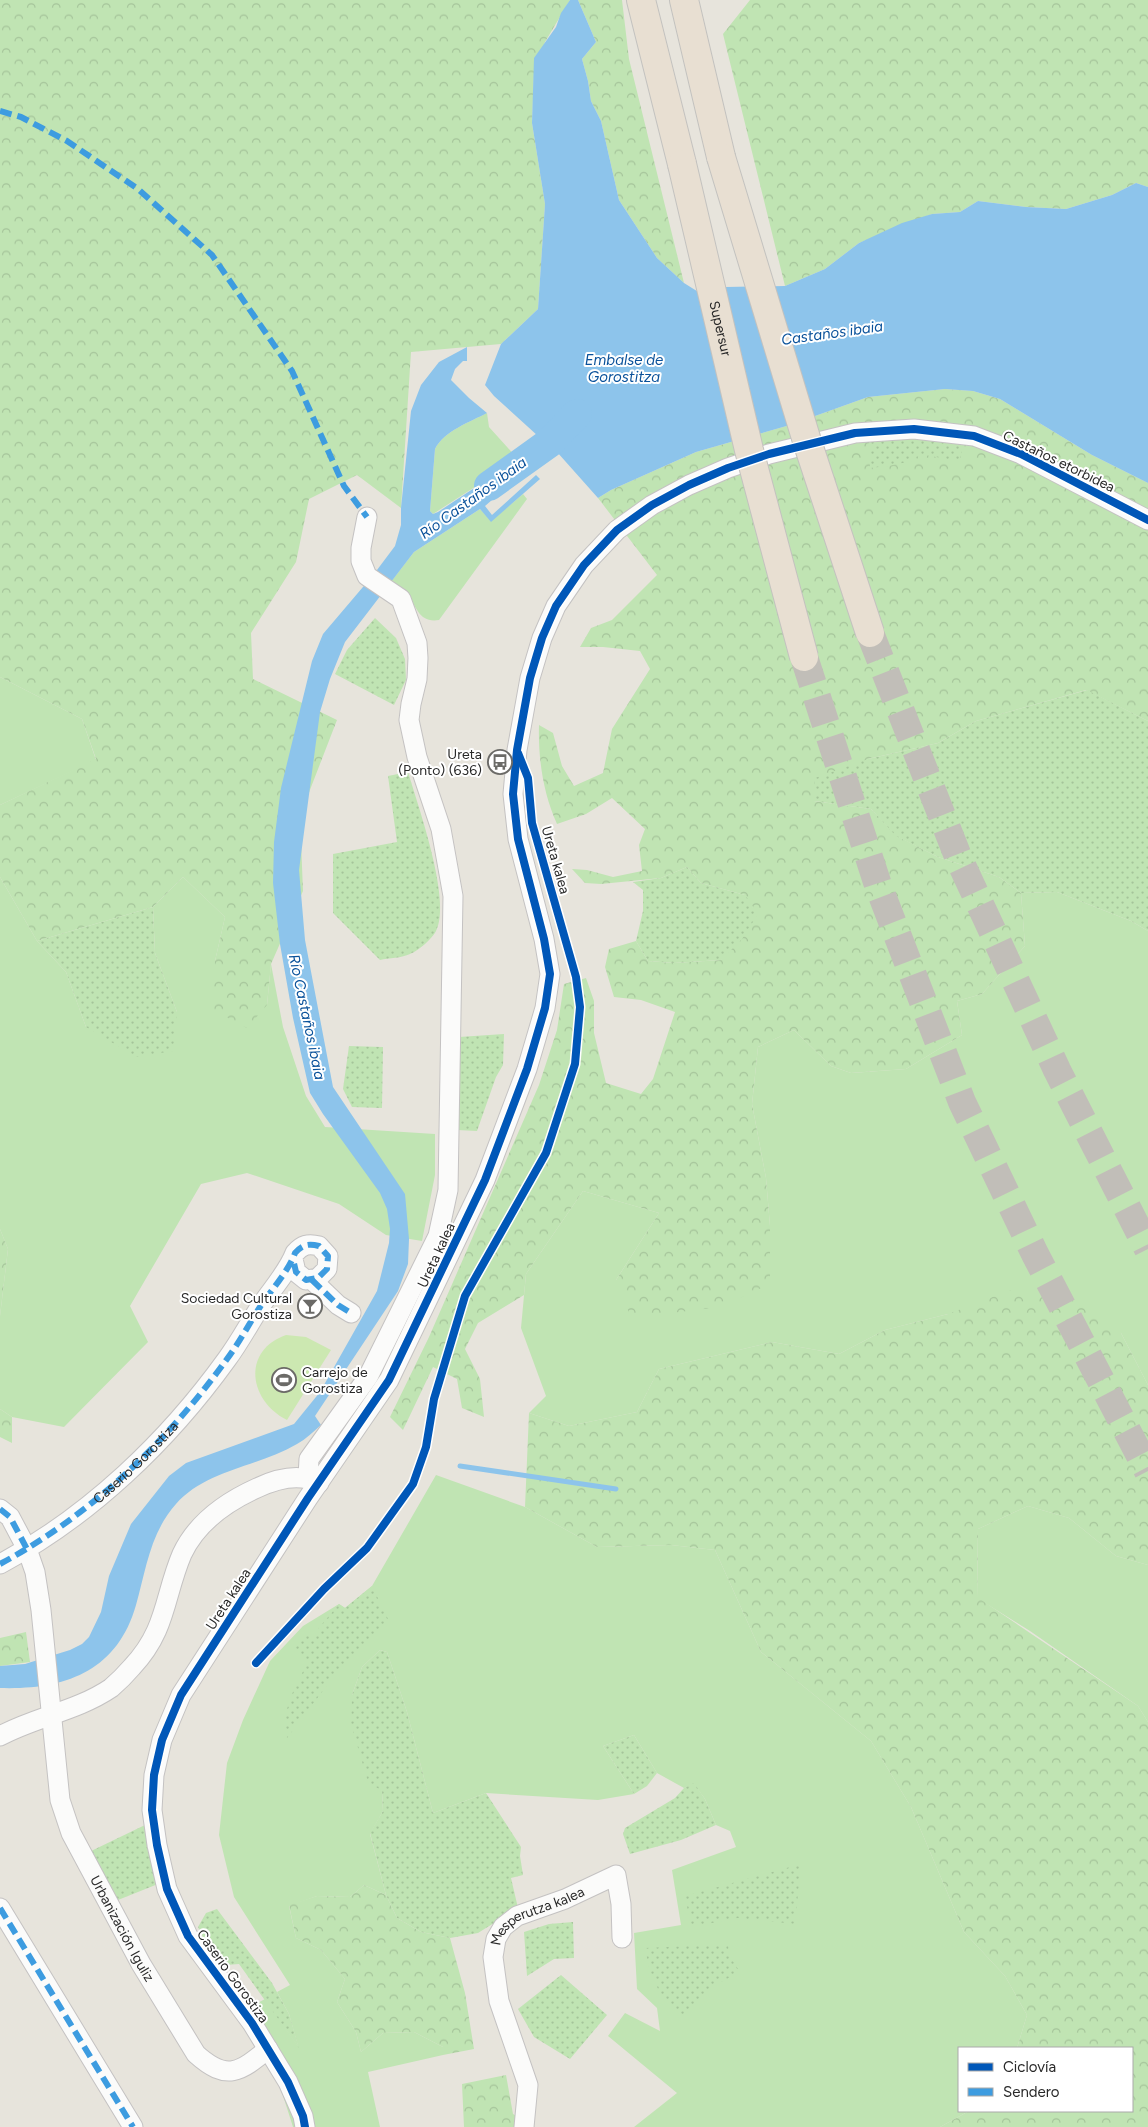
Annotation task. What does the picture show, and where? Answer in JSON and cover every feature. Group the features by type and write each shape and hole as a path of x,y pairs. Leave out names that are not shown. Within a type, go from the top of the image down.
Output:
{"highway":[{"name":"Supersur","path":"641,0 682,164 749,450 804,657"},
{"path":"684,0 721,157 806,438 870,633"}],"street":[{"name":"Castaños etorbidea","path":"617,530 652,505 689,484 769,454 855,433 914,429 956,432 998,444 1148,520"},
{"name":"Ureta kalea","path":"313,1480 309,1459 368,1377 438,1236 448,1190 453,896 441,828 418,757 410,720 411,704 417,679 417,643 401,599 367,576 361,561 361,548 367,517"},
{"name":"Ureta kalea","path":"172,1716 182,1695 313,1480 389,1380 484,1180 527,1069 545,1008 550,974 544,939 516,825 513,794 517,750 530,678 542,638 569,585 584,565 617,530"},
{"path":"306,1244 319,1246 328,1256 327,1269 324,1274 312,1280 306,1280 296,1272 292,1265 295,1253 306,1244"},
{"name":"Caserio Gorostiza","path":"0,1564 27,1550 111,1487 174,1424 228,1359 293,1259"},
{"path":"312,1280 338,1305 351,1313"},
{"path":"0,1736 17,1727 70,1709 111,1688 133,1666 149,1645 160,1625 183,1553 197,1530 217,1510 265,1484 292,1478 313,1480"},
{"path":"0,1509 10,1517 27,1550"},
{"name":"Urbanización Iguliz","path":"27,1550 35,1572 41,1610 60,1800 71,1833 141,1964 196,2054 207,2063 223,2070 231,2071 241,2070 268,2049"},
{"name":"Caserio Gorostiza","path":"172,1716 162,1740 154,1775 152,1810 167,1889 188,1936 252,2023 288,2082 303,2116 305,2127"},
{"name":"Mesperutza kalea","path":"524,2127 528,2085 499,2001 493,1957 496,1939 502,1927 517,1916 566,1899 616,1875 622,1904 622,1938"},
{"path":"0,1908 133,2127"}],"green space":[{"path":"0,0 570,0 545,42 534,74 532,123 545,204 538,309 501,344 411,352 401,508 357,475 309,499 296,562 251,633 253,679 337,720 308,795 301,841 303,891 271,964 267,1005 247,1028 213,1010 215,961 225,917 183,877 153,907 37,941 0,877 0,805 96,759 82,719 0,677"},
{"path":"578,0 622,0 629,59 684,283 657,258 619,200 601,121 591,101 582,59 596,42"},
{"path":"750,0 1148,0 1148,187 1136,183 1112,195 1066,209 1026,207 978,201 960,212 932,214 859,243 825,269 785,286 723,34"},
{"path":"945,389 973,391 1000,399 1092,455 1148,483 1148,721 1086,690 976,721 938,743 868,759 814,801 871,809 897,836 938,857 999,877 1021,893 1025,946 982,994 957,1001 962,1035 906,1069 851,1073 831,1066 794,1030 758,1047 752,1104 766,1178 770,1226 770,1284 720,1307 631,1318 616,1280 659,1213 583,1191 526,1274 524,1295 478,1323 465,1349 480,1379 484,1417 462,1408 457,1379 433,1367 403,1430 390,1417 429,1337 539,1085 557,1030 564,984 586,978 594,1001 594,1033 606,1083 641,1094 653,1079 675,1012 641,1000 614,997 605,967 609,949 636,941 648,961 674,963 721,960 745,895 701,883 687,867 661,878 601,884 585,883 572,869 587,870 613,877 642,871 639,845 645,829 612,798 586,814 557,824 545,788 539,750 539,725 553,733 562,766 574,786 603,773 612,729 650,669 640,651 603,647 580,647 591,628 612,620 657,575 598,498 611,490 696,452 790,425 868,397"},
{"path":"487,413 489,427 518,459 433,514 430,511 435,449 451,432"},
{"path":"926,438 964,444 959,461 919,454 917,460 870,468 869,441"},
{"path":"523,494 527,499 439,620 423,617 405,593 390,583 414,552 480,509 491,521"},
{"path":"375,618 396,638 405,659 406,680 394,705 335,674 347,650"},
{"path":"0,677 82,719 96,760 0,805"},
{"path":"1087,690 1148,721 1148,931 1131,921 1057,892 1021,893 999,877 938,857 896,836 871,809 814,801 815,778 868,759 938,743 976,721"},
{"path":"408,772 432,853 440,898 440,917 434,934 417,950 403,956 380,960 333,913 333,854 397,842 388,776"},
{"path":"687,867 701,883 745,895 758,914 742,939 721,960 674,963 648,961 636,941 643,911 643,890 633,882 661,878"},
{"path":"0,877 37,941 66,972 86,1027 177,1012 155,953 153,907 183,877 225,917 215,961 267,1005 271,964 283,1027 306,1096 325,1127 435,1134 435,1175 422,1241 386,1235 339,1204 247,1173 201,1184 130,1306 148,1342 64,1427 12,1417 0,1409 0,1316 8,1249 0,1229"},
{"path":"1057,892 1131,921 1148,931 1148,1385 1121,1333 948,1314 885,1330 839,1354 772,1342 659,1369 637,1412 569,1426 529,1413 546,1396 521,1328 526,1274 583,1191 659,1213 616,1280 769,1284 770,1226 766,1178 752,1104 758,1047 794,1030 831,1066 851,1073 906,1069 962,1035 957,1001 982,994 1025,946 1021,893"},
{"path":"153,907 155,953 177,1012 173,1051 136,1057 86,1027 66,972 37,941"},
{"path":"504,1034 503,1065 496,1077 477,1131 457,1130 459,1037"},
{"path":"349,1046 383,1047 382,1108 352,1107 343,1089"},
{"path":"0,1229 8,1249 0,1316"},
{"path":"1011,1290 1083,1297 1121,1333 1148,1385 1148,1565 1116,1556 1069,1518 1028,1506 978,1529 977,1597 1138,1706 1148,1722 1148,2127 940,2127 967,2112 1133,2112 1133,2047 1017,2047 1027,2015 1005,1976 964,1932 911,1807 871,1741 761,1652 715,1550 671,1545 597,1547 525,1507 529,1413 569,1426 637,1412 659,1369 772,1342 839,1354 885,1330 948,1314"},
{"name":"Carrejo de Gorostiza","path":"286,1335 306,1337 331,1350 287,1420 274,1412 264,1401 258,1389 255,1376 262,1352 272,1342"},
{"path":"0,1409 12,1417 12,1443 0,1437"},
{"path":"436,1475 525,1507 597,1547 671,1545 715,1550 761,1652 871,1741 911,1807 964,1932 1005,1976 1027,2015 1017,2047 958,2047 958,2112 967,2112 940,2127 634,2127 677,2093 608,2036 625,2013 660,2031 657,2008 637,1989 634,1933 681,1925 672,1870 736,1847 730,1831 716,1825 705,1799 694,1784 684,1788 657,1773 634,1735 603,1746 634,1794 598,1800 486,1793 433,1813 407,1712 387,1652 380,1650 362,1667 352,1695 382,1791 383,1811 370,1834 386,1895 364,1885 350,1897 317,1896 289,1906 296,1938 321,1950 345,1979 337,2002 356,2032 361,2052 383,2033 414,2032 443,2047 443,2055 368,2072 380,2127 293,2127 279,2083 237,2014 265,1999 298,2046 289,2014 277,1992 290,1985 234,1897 219,1835 227,1763 243,1720 270,1661 303,1626 339,1604 345,1608 372,1586"},
{"path":"1028,1506 1069,1518 1116,1556 1148,1565 1148,1722 1138,1706 1030,1631 977,1598 978,1529"},
{"path":"372,1586 389,1621 341,1667 287,1738 285,1715 292,1694 308,1661 294,1650 306,1632 312,1636 339,1604 345,1608"},
{"path":"26,1632 30,1662 0,1666 0,1638"},
{"path":"380,1650 387,1652 407,1712 433,1813 486,1793 521,1847 520,1856 523,1875 511,1878 518,1908 478,1933 450,1938 421,1932 397,1918 386,1895 370,1833 383,1811 382,1791 368,1782 351,1724 352,1695 362,1667"},
{"path":"634,1735 657,1773 647,1786 634,1794 603,1746"},
{"path":"694,1783 705,1799 716,1825 681,1840 630,1854 623,1834 625,1828 675,1798 684,1788"},
{"path":"145,1825 158,1884 113,1902 87,1853"},
{"path":"801,1864 795,1924 738,1918 691,1927 685,1896"},
{"path":"364,1885 386,1895 397,1918 421,1932 450,1938 465,1993 474,2049 443,2055 443,2047 414,2032 383,2033 361,2052 356,2032 337,2002 345,1979 321,1950 296,1938 289,1905 317,1896 350,1897"},
{"path":"217,1909 272,1983 289,2014 299,2048 239,1964 227,1965 208,1947 198,1927 206,1913"},
{"path":"573,1922 574,1958 554,1959 527,1976 524,1932 549,1924"},
{"path":"728,1944 729,1955 740,1972 719,1983 682,2020 660,1993 650,1972 645,1948"},
{"path":"561,1975 607,2015 570,2059 534,2037 518,2009"},
{"path":"506,2075 513,2114 535,2127 464,2127 462,2084"}],"water":[{"name":"Embalse de Gorostitza","path":"570,0 578,0 596,42 582,59 591,101 601,121 619,200 657,258 684,283 708,298 726,287 785,286 825,269 859,243 902,223 932,214 960,212 978,201 1026,207 1066,209 1112,195 1136,183 1148,187 1148,483 1092,455 1000,399 973,391 945,389 868,397 790,425 696,452 611,490 598,498 549,443 538,436 494,396 485,385 501,344 538,309 545,204 532,123 534,58 556,27 561,13"},
{"path":"467,347 467,361 463,361 455,369 451,380 487,413 451,432 435,449 430,511 433,514 438,512 518,459 528,469 485,506 492,515 536,475 540,479 491,522 480,509 414,552 345,642 330,679 320,712 299,870 305,940 333,1087 405,1194 409,1239 408,1264 398,1291 315,1416 321,1425 303,1440 282,1452 217,1476 202,1484 188,1493 167,1515 150,1552 136,1605 127,1628 116,1647 85,1672 66,1680 23,1688 0,1688 0,1666 25,1664 70,1650 82,1644 89,1637 101,1612 109,1576 131,1524 169,1476 186,1463 294,1424 320,1392 377,1291 389,1243 390,1229 387,1209 380,1193 310,1093 293,1018 280,944 273,883 274,842 281,788 312,661 323,634 395,546 401,525 411,411 421,385 439,362"}],"waterway":[{"name":"Río Castaños ibaia","path":"489,486 549,443 577,414"},
{"path":"460,1466 616,1489"}],"tunnel":[{"path":"870,633 959,859 1057,1070 1148,1249"},
{"path":"804,657 878,885 962,1102 1035,1254 1148,1471"}],"marked path":[{"path":"0,111 21,117 67,141 138,189 212,255 292,371 344,486 367,517"},
{"path":"0,1564 33,1545 96,1500 153,1447 179,1419 227,1359 298,1250 308,1245 319,1246 328,1256 327,1269 318,1278 306,1280 296,1272 293,1259"},
{"path":"312,1280 338,1305 351,1313"},
{"path":"0,1509 10,1517 27,1549"},
{"path":"0,1908 133,2127"}],"cycle path":[{"path":"305,2127 303,2116 288,2082 252,2023 188,1936 167,1889 157,1845 152,1810 154,1775 162,1740 181,1695 308,1498 389,1380 485,1180 527,1069 545,1008 550,974 544,939 518,839 513,794 517,750 530,678 542,638 556,606 584,565 617,530 652,505 689,485 728,468 769,454 855,433 914,429 974,436 1021,454 1148,520"},
{"path":"256,1663 324,1589 367,1548 413,1484 426,1447 434,1399 465,1296 546,1153 575,1064 580,1007 576,977 532,823 528,778 518,753"}],"place":[{"name":"Ureta (Ponto) (636)","path":"500,762"},
{"name":"Sociedad Cultural Gorostiza","path":"310,1306"},
{"name":"Carrejo de Gorostiza","path":"284,1380"}],"water label":[{"name":"Castaños ibaia","path":"832,333"}]}
